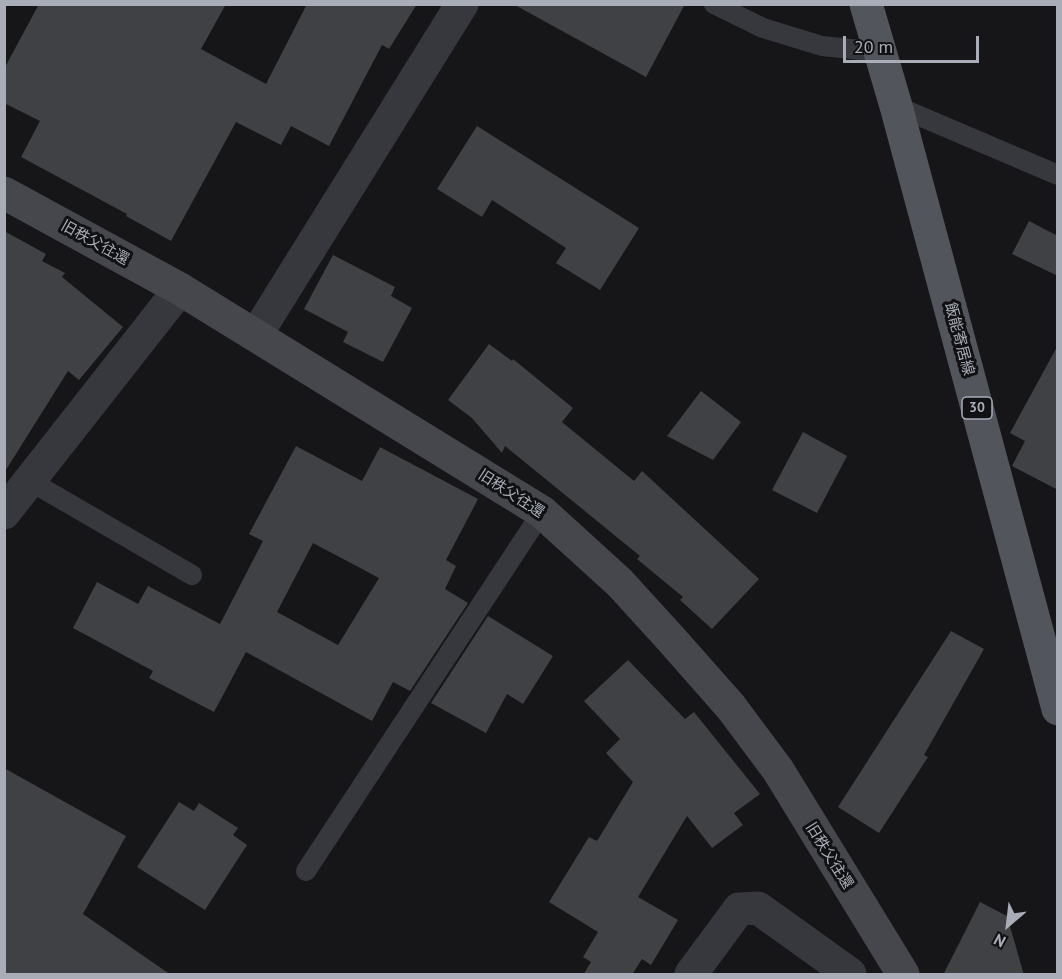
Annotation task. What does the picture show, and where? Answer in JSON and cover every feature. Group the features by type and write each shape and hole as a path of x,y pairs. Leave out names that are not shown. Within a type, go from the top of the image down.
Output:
{"main road":[{"name":"飯能寄居線","path":"866,4 896,106 1058,709"}],"street":[{"path":"256,335 462,4"},
{"name":"旧秩父往還","path":"4,193 180,289 542,512 620,584 731,707 778,770 891,966"},
{"path":"13,496 180,289"},
{"path":"691,975 739,909 758,908 850,975"}],"lane":[{"path":"714,4 763,28 822,46 880,52"},
{"path":"896,106 1058,175"},
{"path":"13,496 192,575"},
{"path":"306,871 542,512"}],"building":[{"path":"39,4 226,4 201,49 266,84 307,4 417,4 389,49 382,45 329,146 291,126 281,145 236,122 171,241 126,216 127,214 21,157 40,121 4,103 4,69"},
{"path":"513,4 685,4 646,77"},
{"path":"477,126 639,228 600,290 556,263 566,248 492,200 482,217 437,189"},
{"path":"1029,221 1058,236 1058,276 1012,254"},
{"path":"4,231 46,254 42,261 65,273 62,277 123,327 79,380 68,371 4,473"},
{"path":"333,255 395,287 391,296 412,308 383,362 343,342 348,332 304,309"},
{"path":"489,344 512,361 513,359 573,408 562,422 634,481 642,471 759,579 712,629 680,600 683,597 637,559 640,556 505,446 502,453 472,418 448,400"},
{"path":"1058,345 1058,490 1012,466 1025,441 1010,433"},
{"path":"701,391 741,422 713,460 667,436"},
{"path":"803,432 847,456 817,513 772,490"},
{"path":"296,446 362,481 380,447 478,499 446,560 456,566 445,589 468,603 410,691 393,682 372,721 246,652 214,712 149,678 153,671 73,628 97,582 138,604 148,586 220,624 263,541 249,534","holes":["313,543 379,578 338,645 277,612"]},
{"path":"488,616 553,656 523,704 507,694 486,733 431,703"},
{"path":"951,631 984,649 924,755 928,757 879,833 838,807"},
{"path":"628,660 685,719 694,712 760,794 734,813 743,825 712,848 687,816 638,897 678,920 651,965 642,959 632,975 583,975 591,962 583,957 598,932 549,902 589,837 597,841 633,782 606,753 620,739 584,701"},
{"path":"4,768 126,836 83,914 171,975 4,975"},
{"path":"179,802 194,811 199,803 238,828 233,835 247,845 205,910 137,867"},
{"path":"980,902 1007,916 1024,975 943,975"}]}
